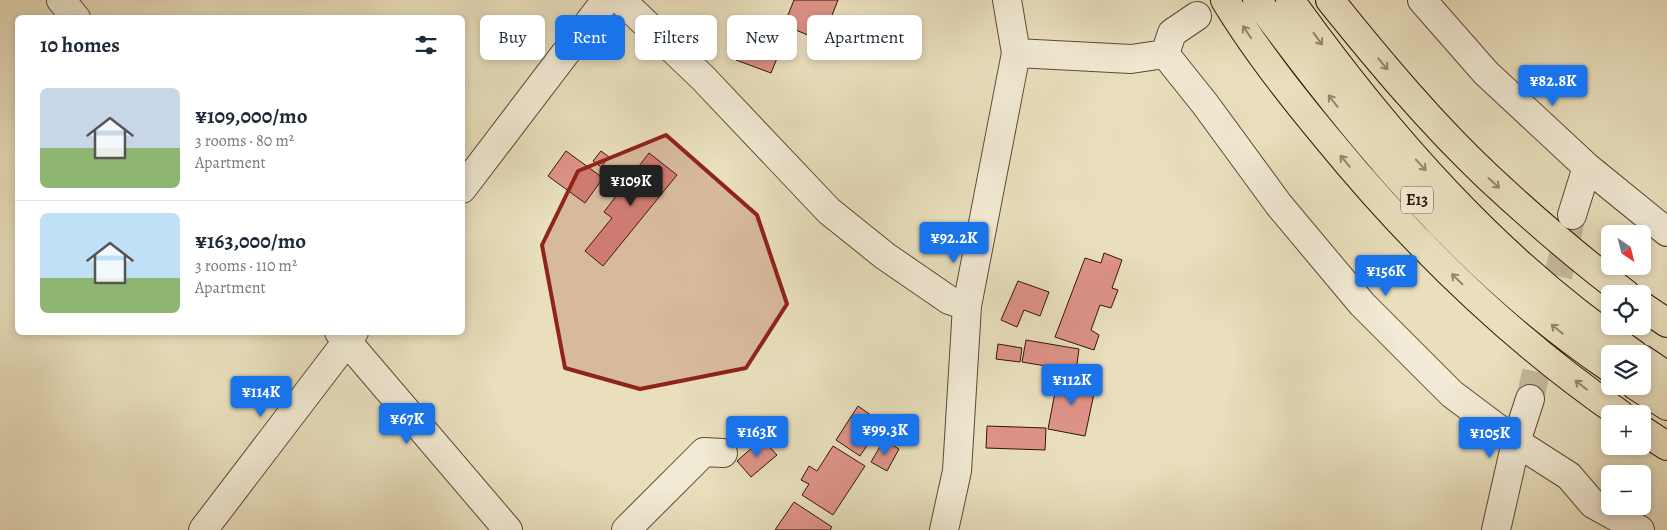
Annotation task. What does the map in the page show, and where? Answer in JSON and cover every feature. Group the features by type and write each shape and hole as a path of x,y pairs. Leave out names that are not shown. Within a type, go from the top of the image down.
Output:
{"highway":[{"path":"1225,0 1266,61 1306,113 1350,168 1397,219 1495,316 1608,405"},
{"name":"E13","path":"1257,0 1355,129 1436,220 1476,260 1526,303 1560,332 1601,362"},
{"name":"E13","path":"1290,0 1338,66 1374,111 1456,202 1534,276 1579,314 1622,345"},
{"path":"1330,0 1404,89 1486,175 1552,234 1615,285"},
{"path":"1651,312 1667,323"},
{"path":"1651,366 1667,376"},
{"path":"1650,395 1667,406"},
{"path":"1651,436 1667,446"}],"street":[{"path":"61,0 74,15"},
{"path":"465,185 606,0"},
{"path":"621,0 703,78 829,211 885,256 949,300 967,306"},
{"path":"944,530 957,471 967,306 1016,53 1007,0"},
{"path":"1422,0 1486,73 1587,168 1667,232"},
{"path":"1165,54 1172,33 1198,16"},
{"path":"1016,53 1131,59 1165,54"},
{"path":"1165,54 1279,205 1362,304 1452,394 1516,442 1569,476 1593,504 1640,530"},
{"path":"1572,215 1587,168"},
{"path":"203,530 346,336 508,530"},
{"path":"1496,530 1516,442 1530,399"},
{"path":"626,530 704,452 723,453"}],"highlighted area":[{"path":"666,135 757,215 787,304 746,368 640,389 565,368 542,245 578,171"}],"building":[{"path":"794,0 838,0 832,15 807,15 807,35 797,30 797,15 788,15"},
{"path":"736,60 776,60 771,73"},
{"path":"566,151 603,178 585,203 548,176"},
{"path":"601,151 609,157 601,167 593,161"},
{"path":"649,153 677,175 603,266 585,251 612,218 604,212"},
{"path":"1104,253 1122,260 1112,288 1118,290 1111,308 1100,305 1091,330 1099,335 1094,350 1055,337 1085,258 1101,263"},
{"path":"1018,281 1049,292 1040,316 1024,310 1017,327 1001,320"},
{"path":"1026,340 1079,349 1076,371 1022,362"},
{"path":"998,344 1022,348 1020,362 996,359"},
{"path":"1058,377 1096,384 1085,436 1048,429"},
{"path":"858,406 882,423 860,456 836,440"},
{"path":"987,426 1046,428 1045,450 986,448"},
{"path":"762,439 777,455 751,477 737,461"},
{"path":"884,440 899,449 887,471 871,462"},
{"path":"833,446 865,466 833,515 802,495 809,484 801,480 809,466 817,471"},
{"path":"794,502 832,527 830,530 775,530"}],"tunnel":[{"path":"1530,399 1572,215"}]}
